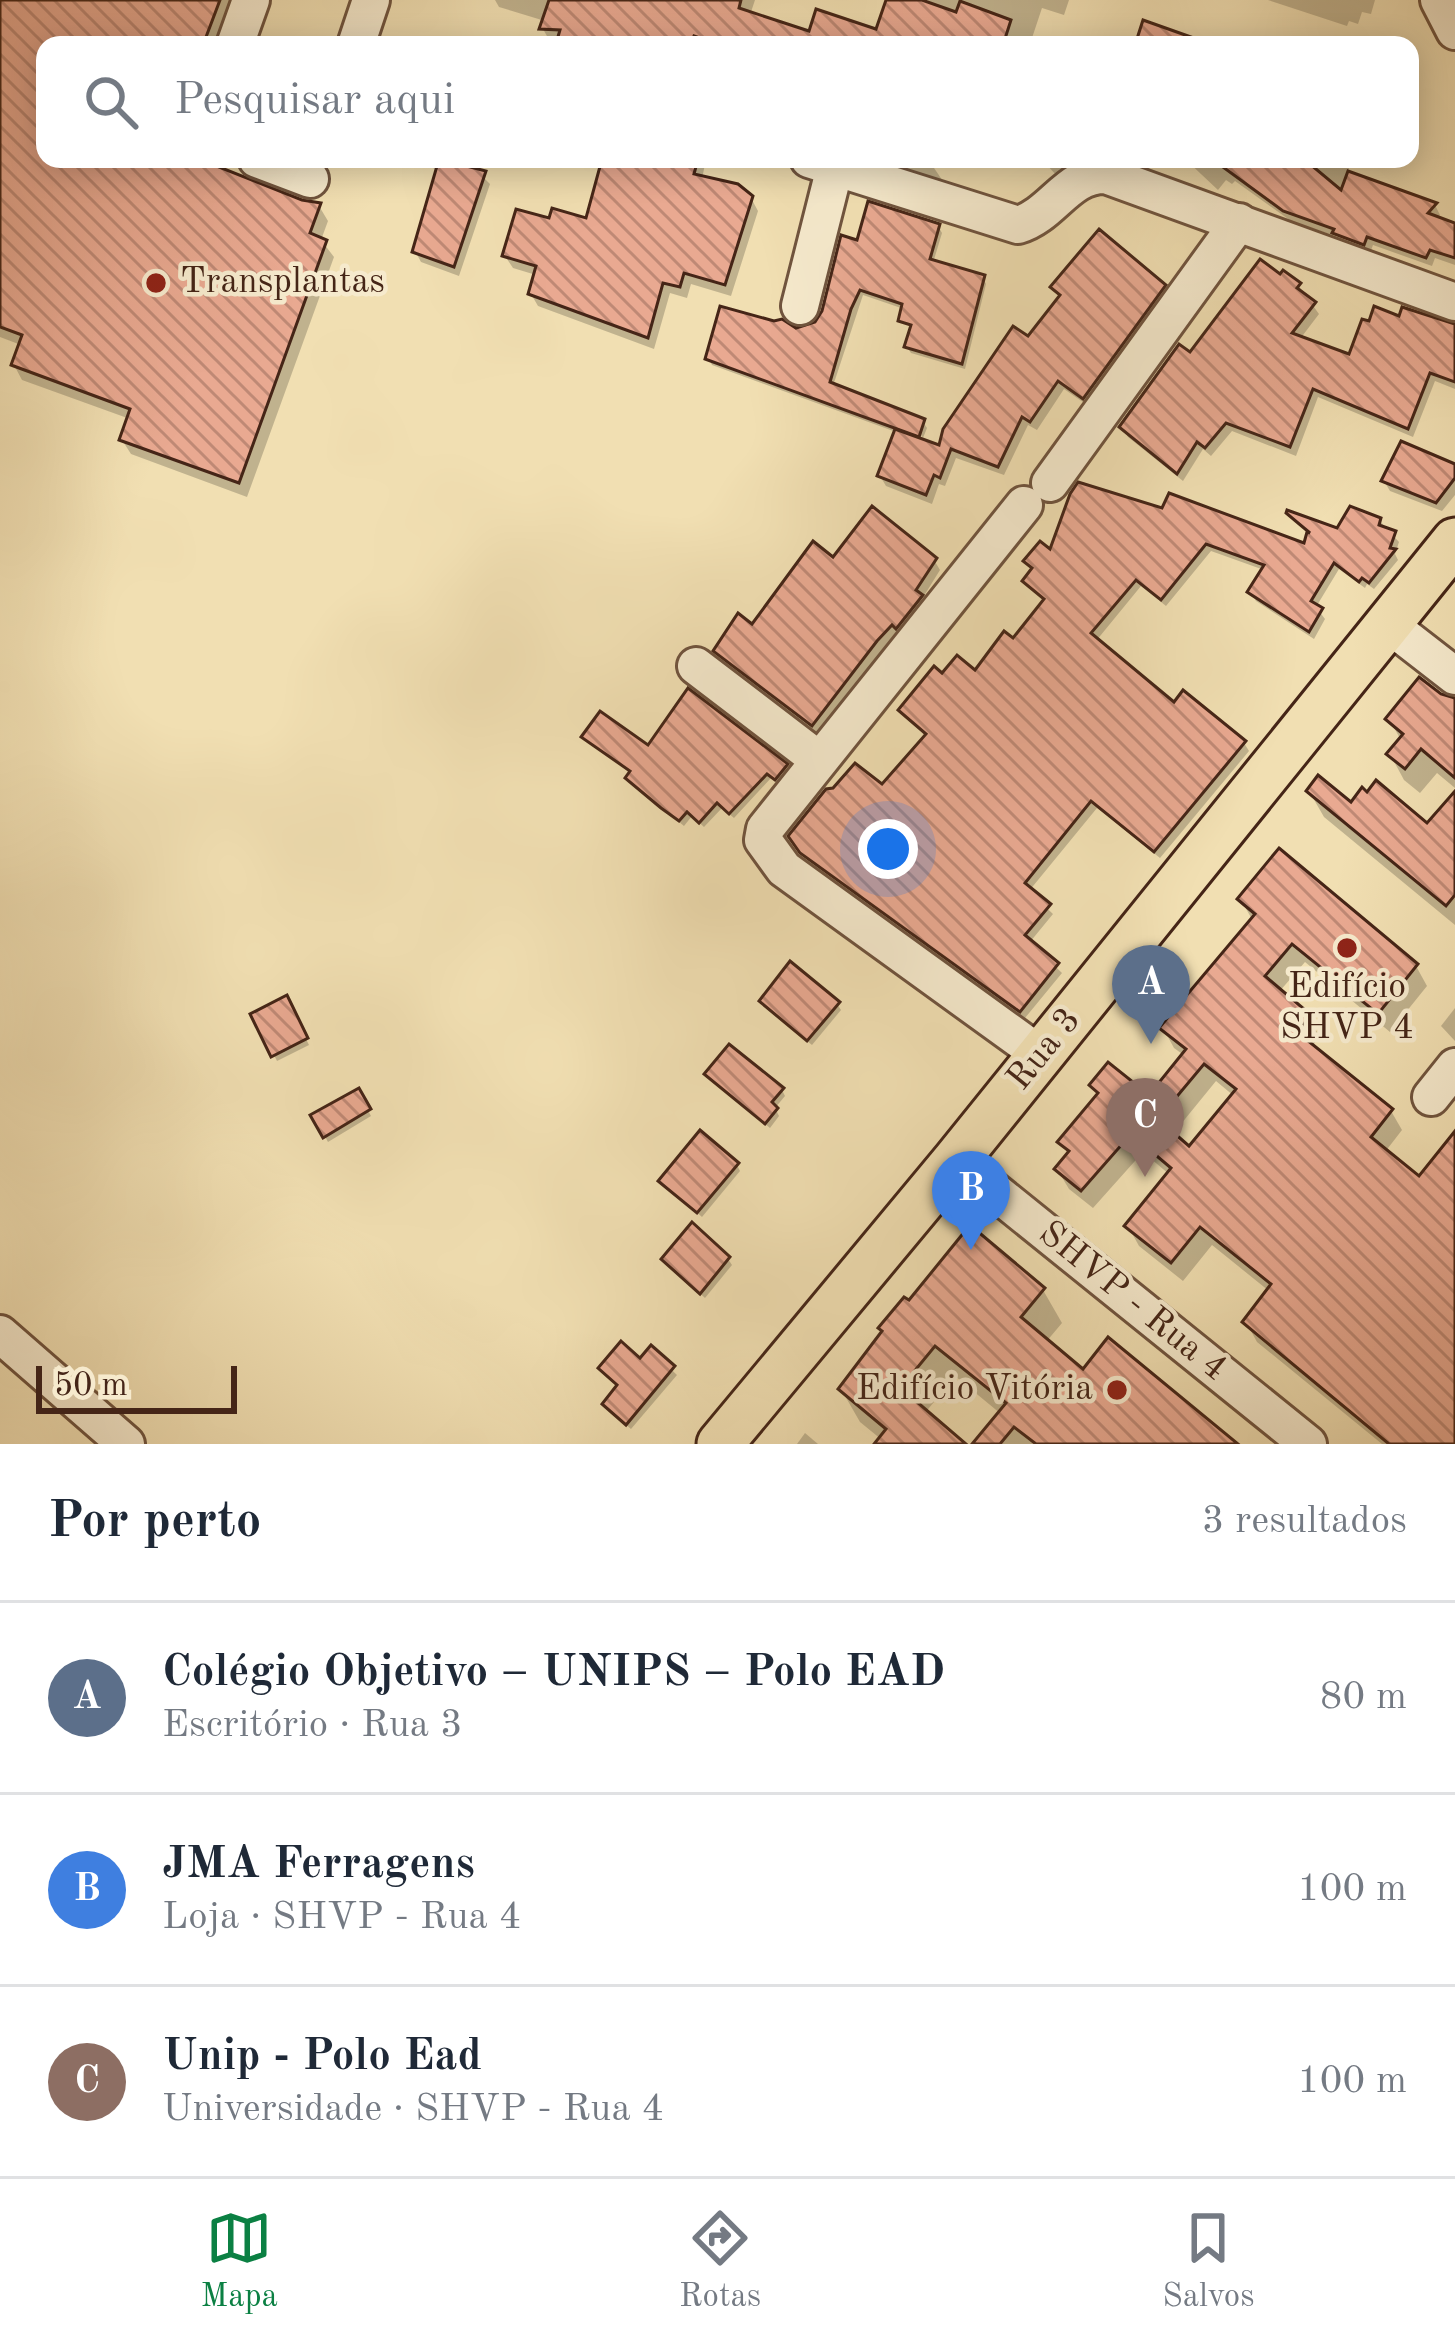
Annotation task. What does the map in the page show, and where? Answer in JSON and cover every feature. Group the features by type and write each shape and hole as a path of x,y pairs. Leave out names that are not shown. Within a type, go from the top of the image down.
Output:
{"main road":[{"name":"Rua 3","path":"735,1439 1455,541"}],"street":[{"path":"238,36 251,0"},
{"path":"359,36 371,0"},
{"path":"1439,0 1455,31"},
{"path":"280,168 309,179"},
{"path":"800,306 821,168"},
{"path":"838,168 1018,225 1040,216 1074,183 1090,175 1123,179 1455,302"},
{"path":"1041,1055 784,869 763,840 765,829 1037,494 1239,223"},
{"path":"1388,624 1455,676"},
{"path":"697,666 819,760"},
{"path":"1431,1097 1455,1067"},
{"name":"SHVP - Rua 4","path":"956,1160 1308,1444"},
{"path":"0,1334 126,1444"}],"building":[{"name":"Transplantas","path":"0,0 220,0 206,36 36,36 36,168 222,168 321,203 310,233 327,240 239,483 119,440 130,409 11,365 22,335 0,327"},
{"path":"549,0 741,0 739,8 809,31 816,9 876,29 886,0 922,0 956,12 960,1 1011,20 1006,36 558,36 560,30 539,29"},
{"path":"1143,20 1188,36 1138,36"},
{"path":"436,168 486,171 454,267 412,252"},
{"path":"600,168 696,168 694,174 738,184 753,196 725,285 684,273 680,287 663,283 648,338 528,294 536,266 502,256 516,209 549,218 552,208 586,218"},
{"path":"1224,168 1315,168 1341,190 1348,171 1437,203 1428,213 1455,223 1455,258 1430,250 1426,258 1367,237 1364,245 1283,211"},
{"path":"868,201 940,224 930,259 985,275 962,364 904,347 911,325 898,321 902,304 860,290 851,309 830,382 925,419 919,437 705,359 720,306 782,319 796,328 815,322 841,235 857,240"},
{"path":"1099,229 1166,285 1083,399 1058,381 1030,422 1022,417 998,467 951,449 940,478 934,475 926,495 877,476 895,429 939,445 943,429 1013,326 1028,336 1060,295 1050,287"},
{"path":"1260,259 1301,283 1297,288 1316,302 1292,333 1349,354 1362,319 1369,321 1374,306 1399,316 1402,307 1455,324 1455,382 1430,373 1408,429 1313,389 1290,447 1226,423 1205,448 1197,442 1177,474 1119,427 1179,344 1190,352"},
{"path":"1401,441 1455,464 1455,478 1436,503 1381,481"},
{"path":"1078,482 1162,508 1169,493 1304,543 1310,533 1287,510 1337,528 1350,506 1381,518 1379,525 1396,531 1390,548 1396,549 1369,583 1362,578 1359,582 1334,563 1311,601 1323,608 1309,632 1247,592 1264,565 1206,544 1161,600 1136,580 1091,633 1174,702 1183,690 1246,741 1154,852 1091,801 1025,883 1051,904 1025,935 1059,963 1020,1012 800,853 788,836 826,789 833,788 855,763 882,784 926,734 898,710 934,666 942,673 957,655 975,670 1004,631 1013,638 1044,599 1022,581 1032,568 1023,561 1040,541 1050,549"},
{"path":"872,506 937,558 916,590 923,595 896,629 892,625 877,641 812,726 713,651 738,613 752,624 813,541 833,557"},
{"path":"1419,677 1455,698 1455,778 1421,749 1405,769 1386,754 1403,734 1385,719"},
{"path":"688,688 788,764 775,780 767,774 729,814 717,803 699,823 687,812 679,821 661,808 625,778 630,771 581,737 600,711 648,745"},
{"path":"1318,775 1351,802 1362,787 1367,792 1376,780 1427,823 1455,791 1455,895 1446,906 1306,791"},
{"path":"1279,848 1418,964 1378,1014 1292,944 1265,976 1311,1015 1297,1032 1393,1109 1371,1137 1419,1176 1455,1131 1455,1444 1389,1444 1242,1322 1271,1284 1200,1227 1171,1263 1124,1226 1171,1168 1131,1134 1081,1191 1054,1169 1069,1151 1057,1142 1098,1093 1089,1085 1108,1062 1149,1095 1186,1049 1159,1028 1255,914 1237,899","holes":["1204,1064 1236,1089 1189,1146 1158,1119"]},
{"path":"790,961 840,1002 807,1041 759,1001"},
{"path":"287,995 308,1038 271,1057 250,1014"},
{"path":"729,1044 784,1088 772,1102 778,1108 765,1124 704,1074"},
{"path":"359,1088 371,1109 323,1138 310,1115"},
{"path":"700,1130 739,1163 697,1213 658,1181"},
{"path":"692,1222 730,1257 700,1294 661,1259"},
{"path":"970,1225 1045,1288 1021,1317 1083,1369 1108,1337 1238,1444 1036,1444 1014,1427 1000,1444 972,1444 1006,1403 935,1346 903,1385 966,1444 874,1444 886,1429 838,1389 882,1331 878,1328 904,1297 909,1300"},
{"path":"621,1341 640,1358 651,1345 675,1366 626,1425 602,1404 617,1385 598,1368"}],"place":[{"name":"Transplantas","path":"156,283"},
{"name":"Edifício SHVP 4","path":"1347,948"},
{"name":"Colégio Objetivo – UNIPS – Polo EAD","path":"1151,1044"},
{"name":"Unip - Polo Ead","path":"1145,1177"},
{"name":"JMA Ferragens","path":"971,1250"},
{"name":"Edifício Vitória","path":"1117,1390"}]}
